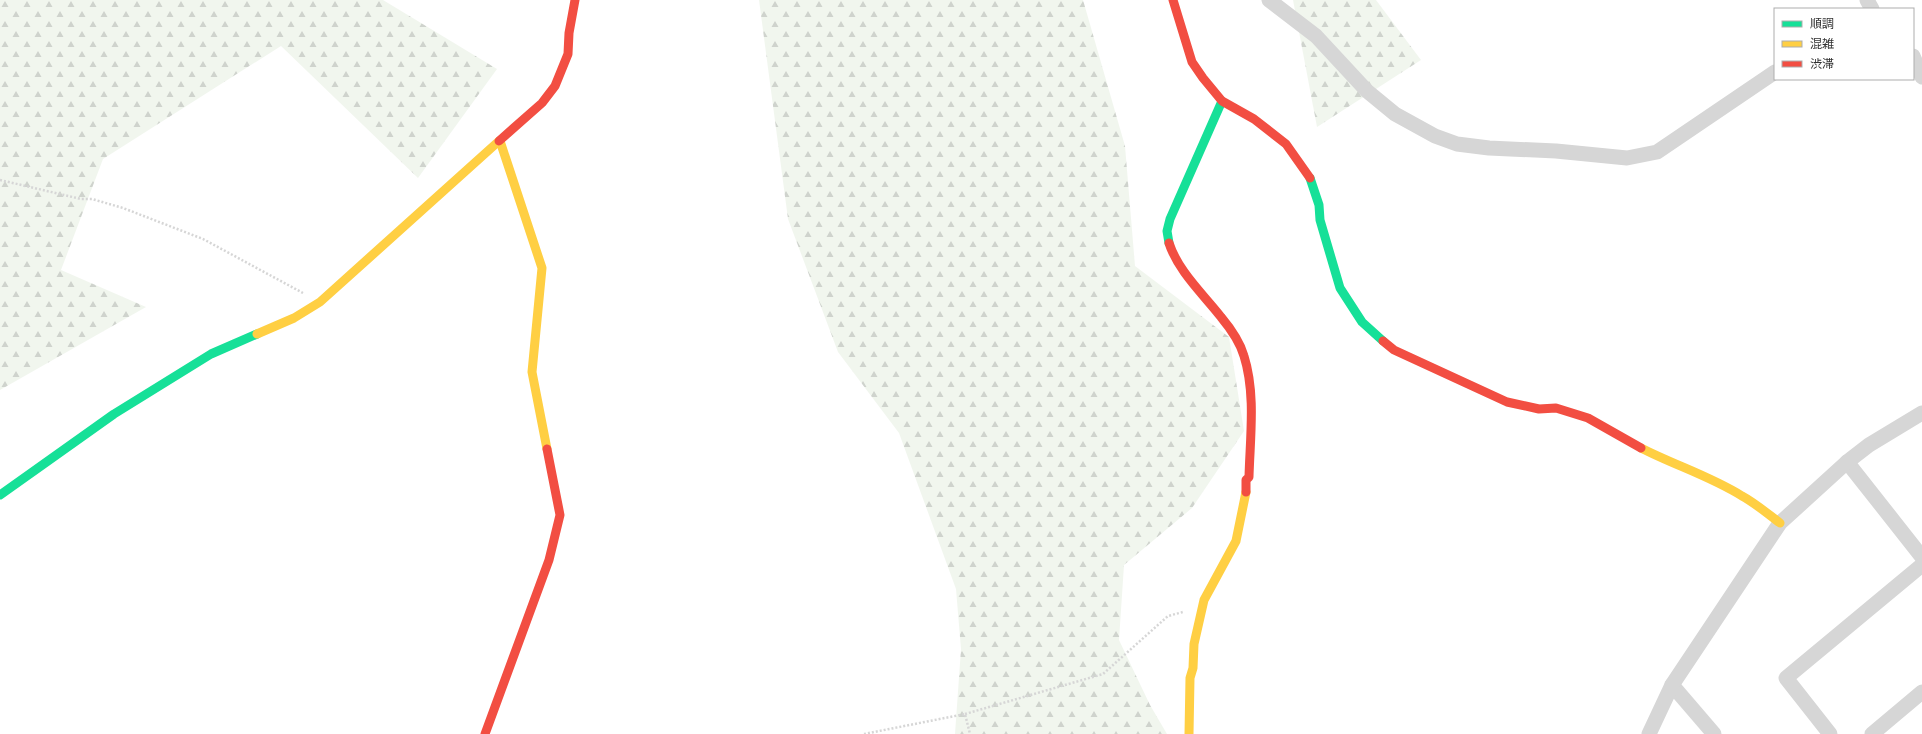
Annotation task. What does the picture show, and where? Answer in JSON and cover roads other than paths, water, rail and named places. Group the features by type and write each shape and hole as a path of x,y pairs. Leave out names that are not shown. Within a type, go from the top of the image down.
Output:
{"street":[{"path":"0,495 114,414 211,354 294,318 320,302 542,103 555,86 568,54 569,33 576,0"},
{"path":"1173,0 1192,62 1222,101 1254,119 1286,144 1309,176 1319,205 1320,220 1340,288 1362,322 1394,350 1507,402 1539,409 1556,408 1558,410 1588,418 1625,440 1666,461 1711,479 1743,496 1780,522"},
{"path":"1269,0 1316,36 1367,91 1395,114 1435,136 1457,144 1489,148 1556,151 1627,158 1657,152 1774,73"},
{"path":"1914,58 1922,77"},
{"path":"1189,734 1190,678 1193,668 1194,644 1204,600 1236,541 1246,495 1246,480 1249,477 1250,439 1249,376 1240,344 1226,322 1176,260 1167,234 1171,218 1195,158 1222,101"},
{"path":"486,734 549,560 560,515 532,372 542,268 500,141"},
{"path":"1649,734 1672,685 1780,522 1869,444 1922,413"},
{"path":"1847,462 1922,557"},
{"path":"1830,734 1786,678 1922,565"},
{"path":"1672,685 1714,734"},
{"path":"1872,734 1922,692"}]}
